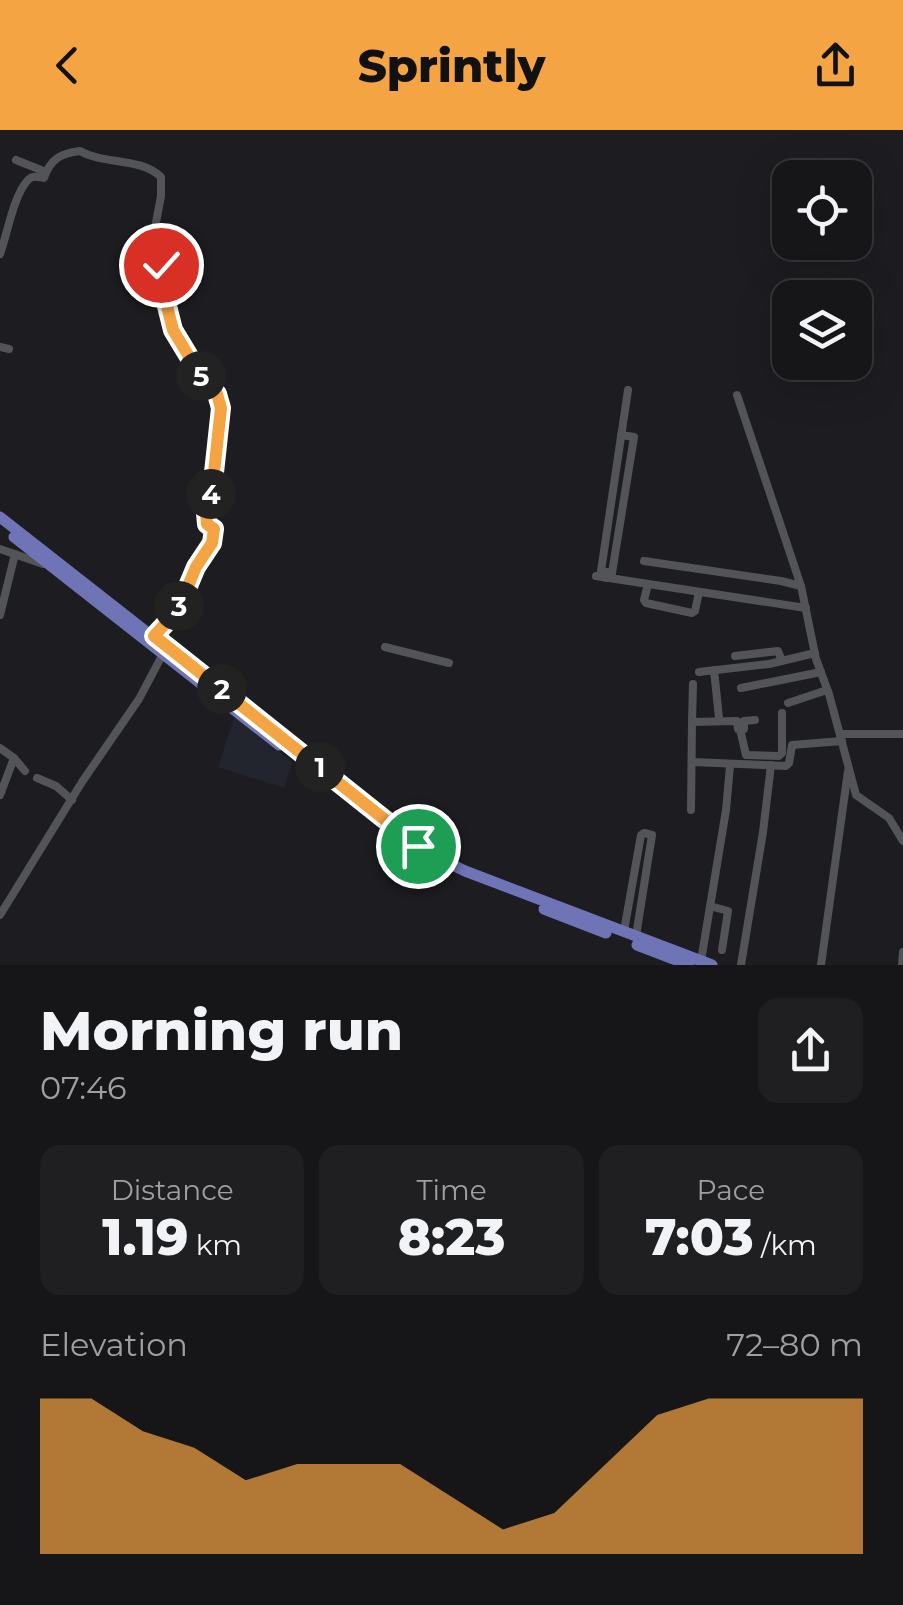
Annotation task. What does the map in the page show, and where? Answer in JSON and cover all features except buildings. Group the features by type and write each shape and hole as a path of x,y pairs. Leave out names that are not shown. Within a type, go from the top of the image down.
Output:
{"main road":[{"path":"0,516 79,583 430,854 701,964"},
{"path":"0,526 52,567 154,636 165,650 426,858 462,877 701,964"}],"street":[{"path":"0,254 4,226 28,180 35,176 44,178 52,160 80,151 94,158 138,164 160,177 161,196 154,233 173,330 220,403 212,491 206,513 207,524 214,529 213,539 178,610 154,636"},
{"path":"16,160 46,172"},
{"path":"628,390 621,435 634,437 612,573 603,575 806,608"},
{"path":"737,396 801,586 815,653 856,795 890,818 903,841"},
{"path":"0,550 52,567"},
{"path":"0,615 14,554"},
{"path":"644,561 801,586"},
{"path":"648,584 644,602 692,613 699,592"},
{"path":"385,647 449,663"},
{"path":"0,915 165,650"},
{"path":"735,656 778,651 782,661"},
{"path":"699,672 815,653"},
{"path":"714,670 719,718"},
{"path":"740,688 820,672"},
{"path":"691,810 693,684"},
{"path":"788,703 827,690"},
{"path":"692,722 737,722 746,755 779,756 782,713"},
{"path":"740,730 744,729 744,721 755,720"},
{"path":"692,762 788,765 790,747 795,743 903,734"},
{"path":"0,748 25,772"},
{"path":"0,795 14,758"},
{"path":"741,965 771,764"},
{"path":"701,964 730,766"},
{"path":"821,965 849,766"},
{"path":"36,778 56,786 72,800"},
{"path":"641,835 652,835 630,934 641,835"},
{"path":"710,906 728,911 722,950"},
{"path":"902,965 903,952"}],"shaded area":[{"path":"235,715 292,762 284,788 218,767"}],"route":[{"path":"161,265 173,330 217,394 221,408 206,513 207,524 214,529 213,539 178,610 154,636 418,846"}]}
